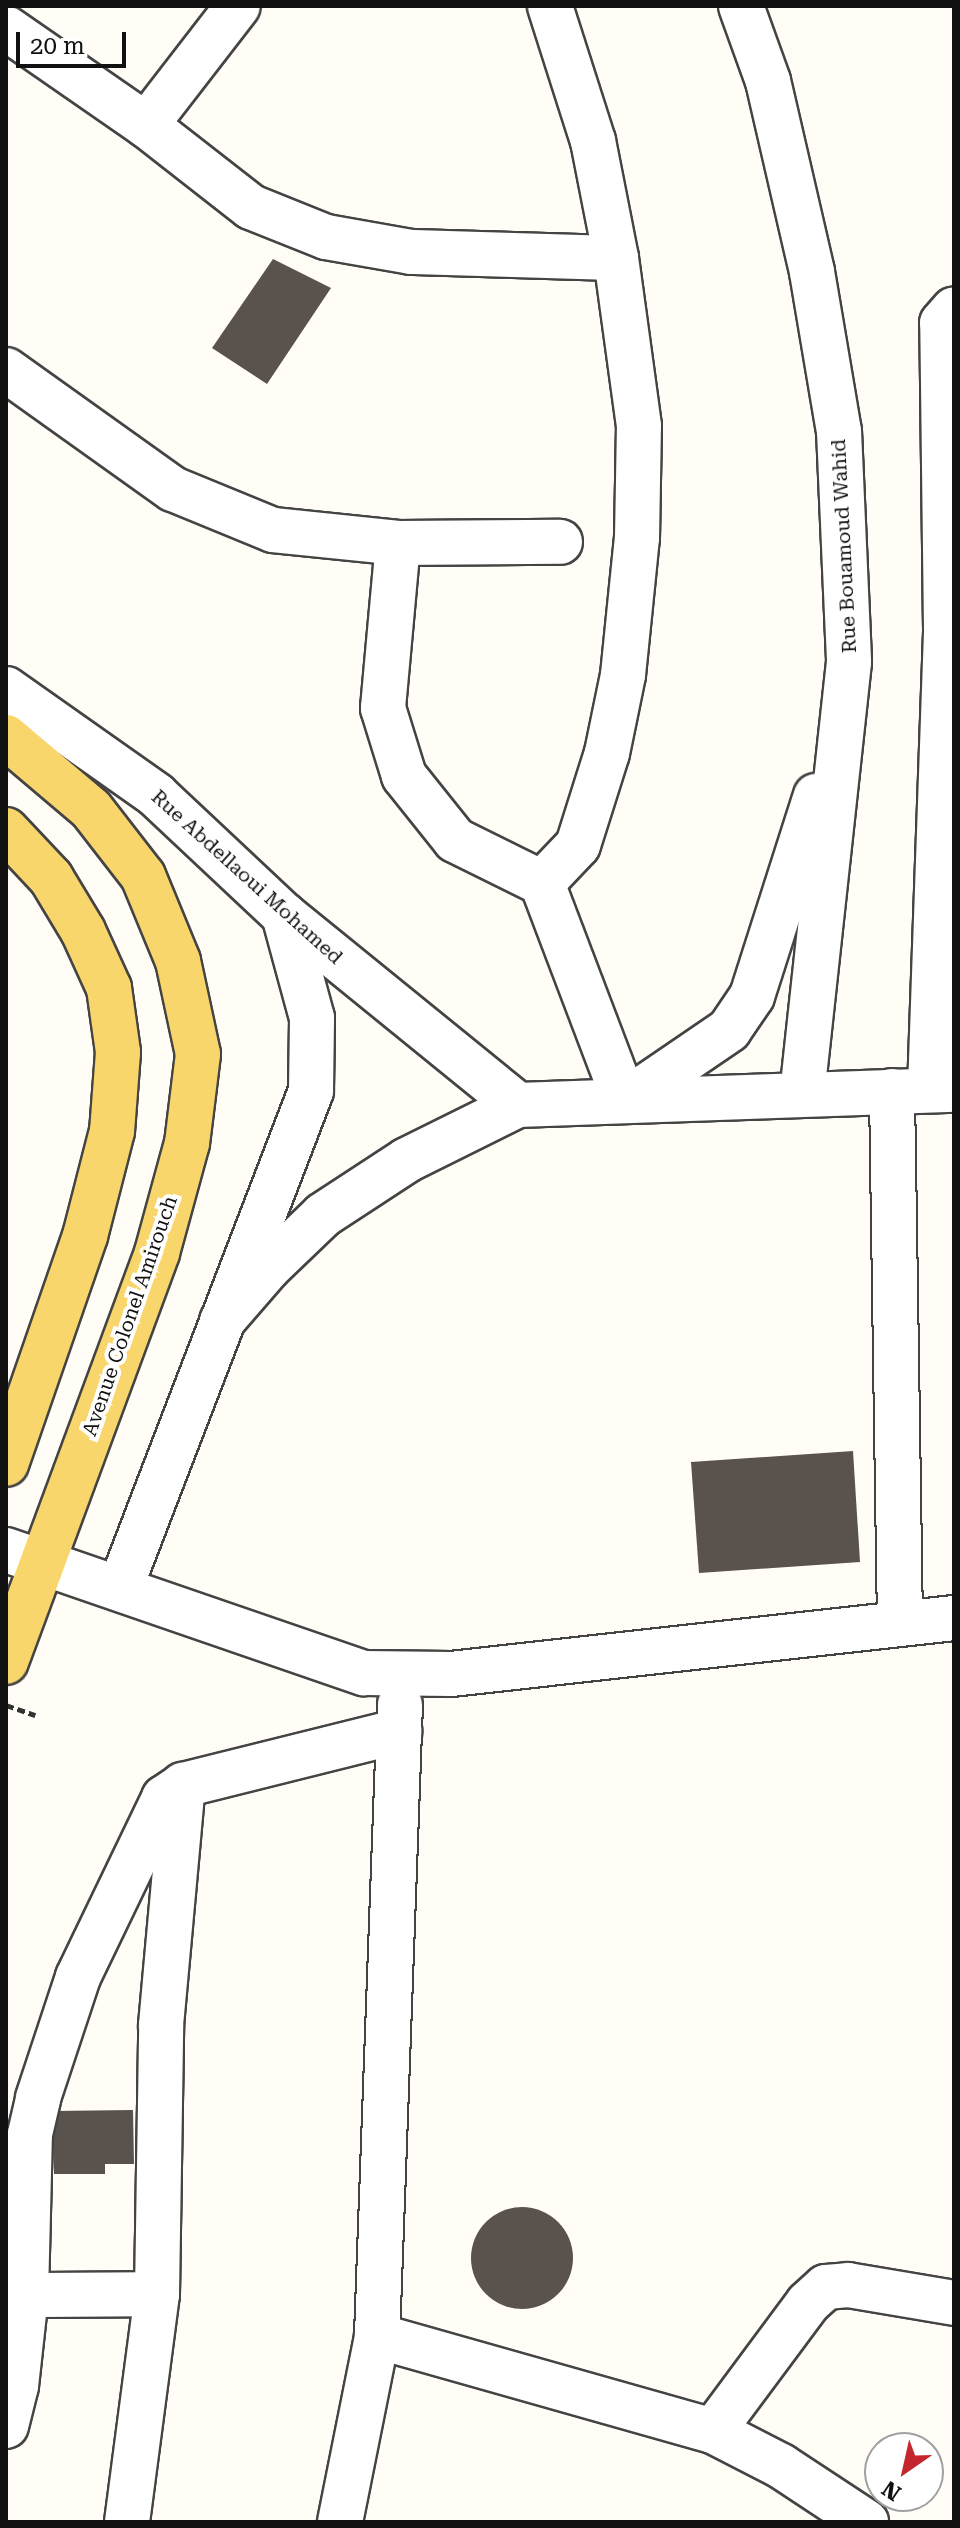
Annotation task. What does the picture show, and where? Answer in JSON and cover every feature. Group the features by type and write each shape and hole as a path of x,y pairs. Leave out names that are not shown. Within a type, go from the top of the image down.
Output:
{"main road":[{"name":"Avenue Colonel Amirouch","path":"6,737 91,809 143,876 178,961 198,1054 187,1143 157,1253 24,1556 6,1662"},
{"path":"6,830 51,878 83,931 109,988 118,1052 112,1131 85,1236 6,1464"}],"street":[{"path":"146,125 238,6"},
{"path":"542,883 578,845 607,753 623,675 637,538 639,426 616,258 593,141 550,6"},
{"name":"Rue Bouamoud Wahid","path":"741,6 768,81 812,272 839,431 849,662 802,1094"},
{"path":"6,28 146,125 251,207 326,237 411,252 616,258"},
{"path":"900,1623 950,629 942,323 954,309"},
{"path":"6,370 173,489 273,530 398,543 560,542"},
{"path":"398,543 383,708 404,776 455,840 542,883 625,1101"},
{"name":"Rue Abdellaoui Mohamed","path":"6,689 156,795 284,915 518,1105"},
{"path":"625,1101 729,1030 752,996 844,708"},
{"path":"120,1588 311,1091 312,1018 284,915"},
{"path":"222,1321 268,1268 323,1215 407,1160 518,1105 925,1090"},
{"path":"24,1556 364,1673 451,1674 954,1618"},
{"path":"340,2522 377,2336 401,1673"},
{"path":"6,2426 16,2386 26,2295 30,2134 38,2098 78,1977 164,1798 183,1785 399,1731"},
{"path":"127,2522 157,2294 161,2025 183,1785"},
{"path":"713,2431 808,2303 826,2287 848,2285 954,2303"},
{"path":"26,2295 157,2294"},
{"path":"377,2336 713,2431 781,2466 866,2522"}],"path":[{"path":"6,1705 35,1715"}],"building":[{"path":"273,259 331,288 267,384 212,348"},
{"path":"853,1451 860,1562 699,1573 691,1462"},
{"path":"133,2110 134,2164 105,2164 105,2174 54,2174 53,2111"},
{"path":"522,2207 542,2210 565,2229 570,2238 573,2258 570,2278 551,2301 542,2306 522,2309 502,2306 479,2287 474,2278 471,2258 474,2238 493,2215 502,2210"}]}
